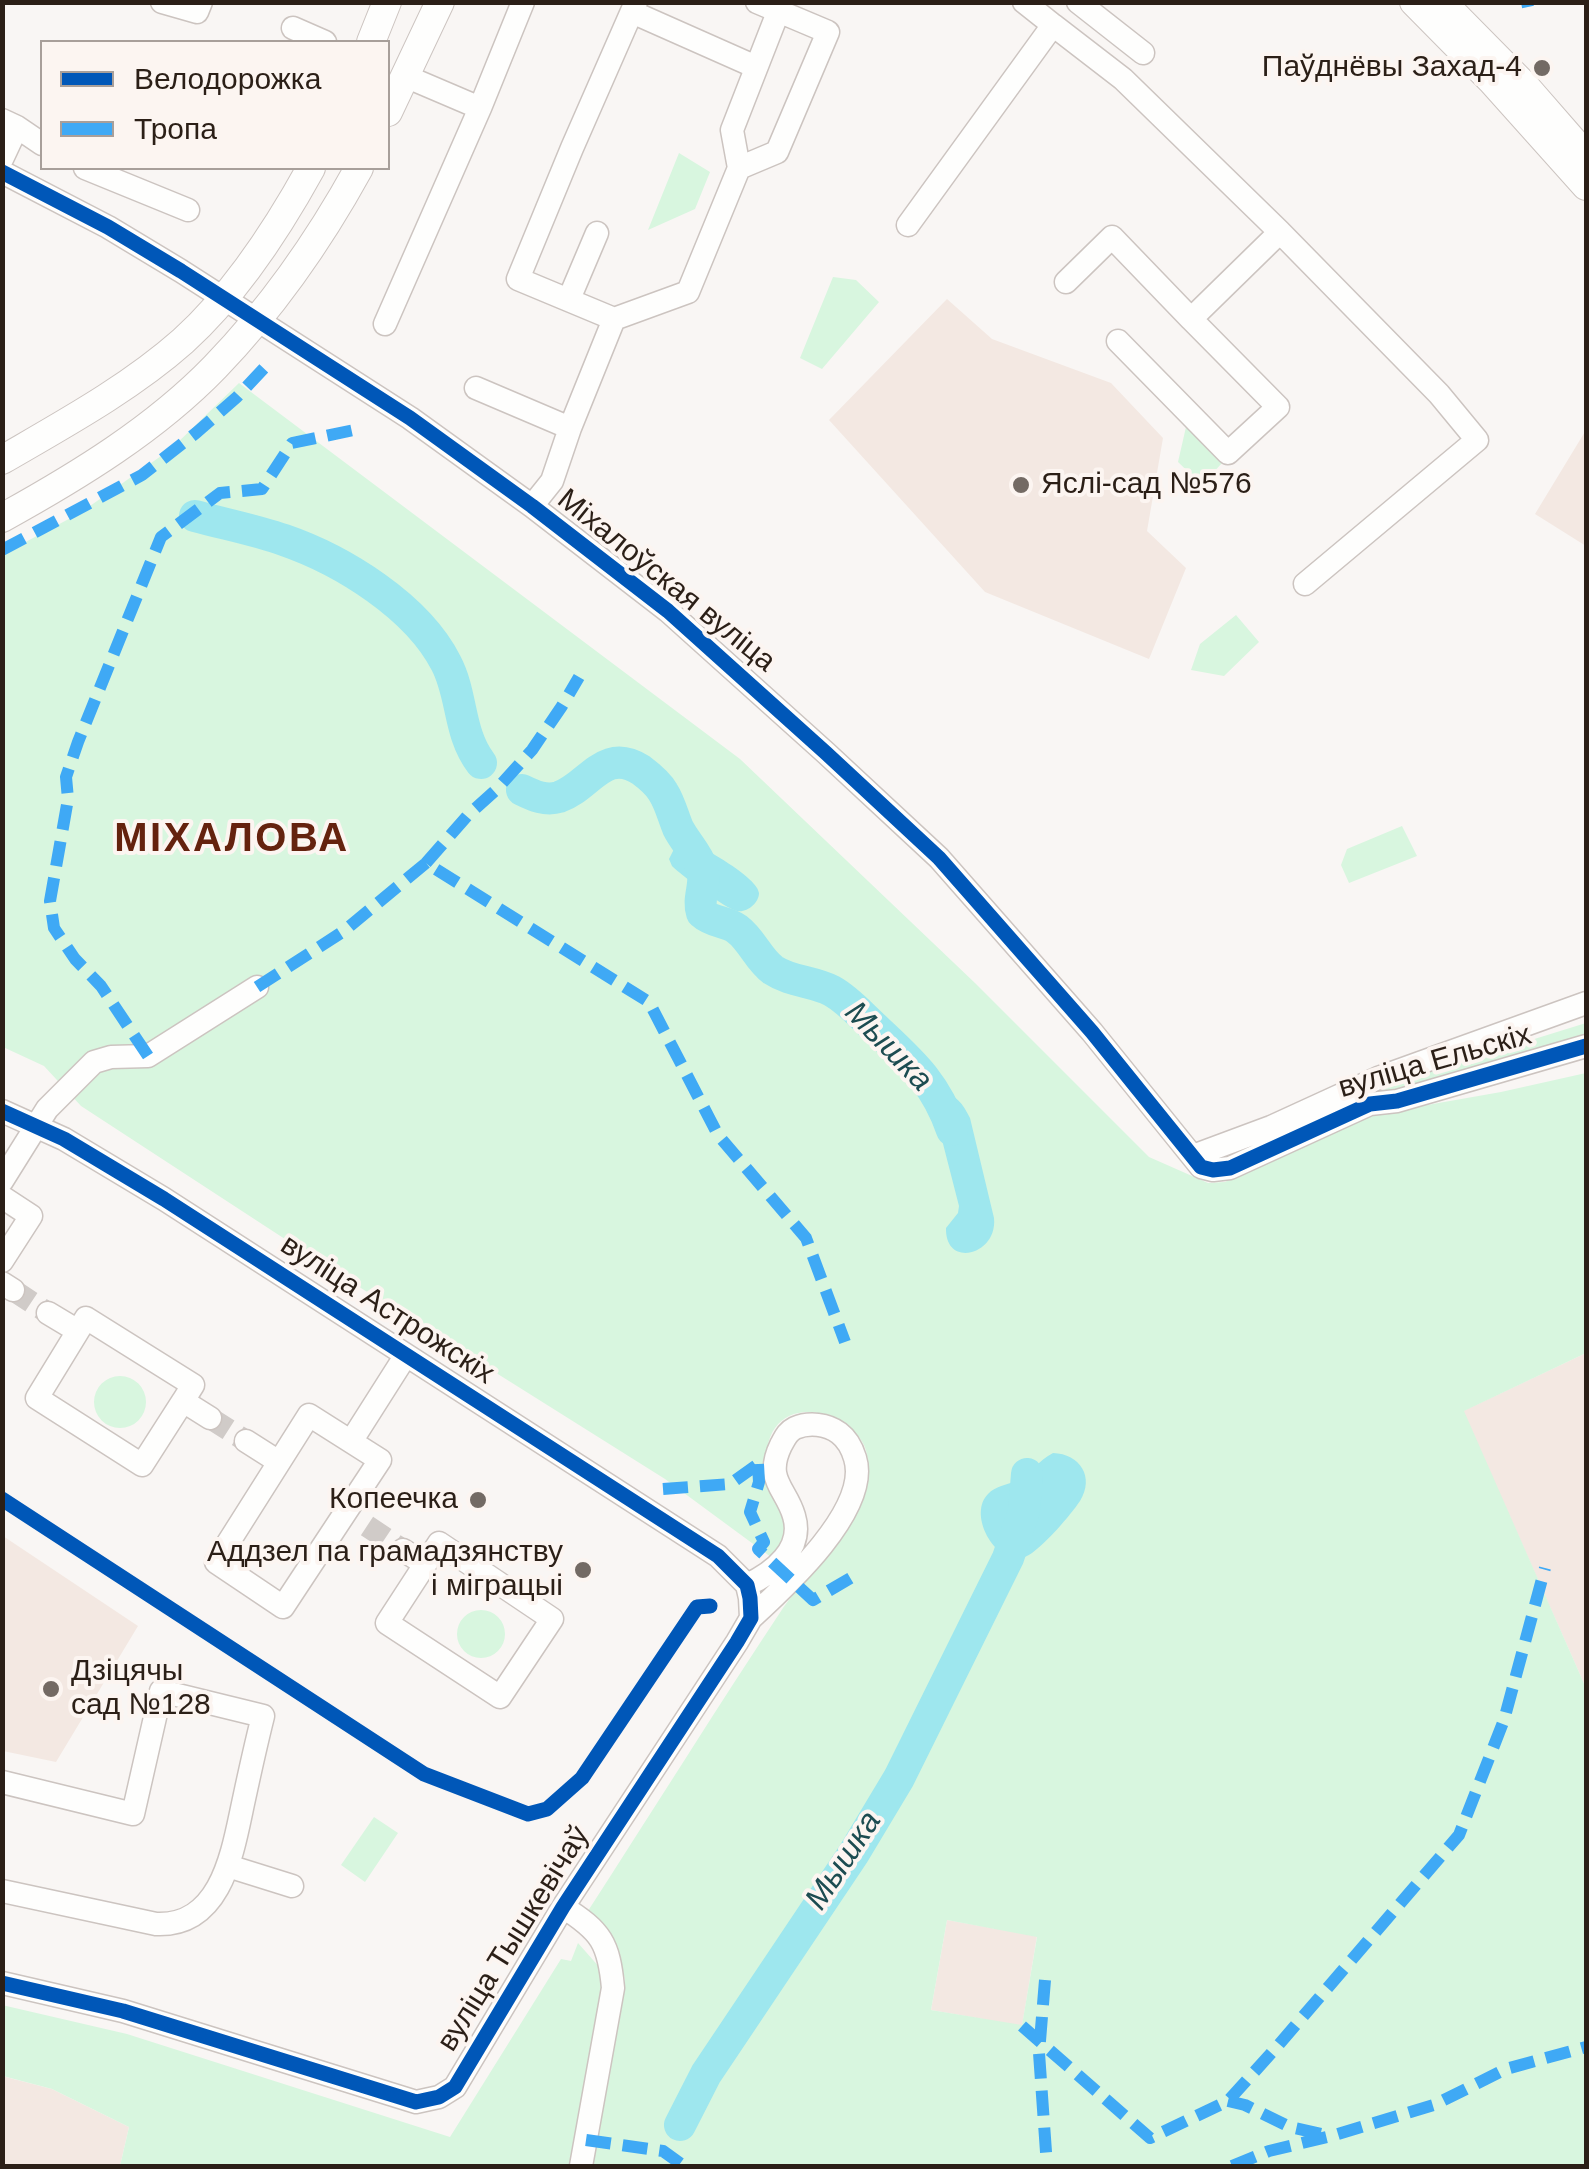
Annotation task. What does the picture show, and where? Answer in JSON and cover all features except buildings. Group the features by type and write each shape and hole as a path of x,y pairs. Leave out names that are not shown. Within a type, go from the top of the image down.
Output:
{"main road":[{"path":"371,40 387,2"},
{"path":"390,108 440,2"},
{"path":"1414,2 1492,80 1586,186"},
{"path":"1442,2 1525,86 1586,156"},
{"path":"2,460 102,399 186,338 253,262 310,170"},
{"path":"2,518 64,484 146,426 214,368 286,283 358,170"}],"street":[{"path":"162,2 196,12 201,2"},
{"path":"386,324 523,2"},
{"path":"1024,2 1122,80 1280,232 1439,394 1477,440 1305,584"},
{"path":"1078,2 1143,53"},
{"path":"739,168 778,152 828,32 772,5 756,67 732,130 739,168 688,292 614,319 518,278 634,7 756,67"},
{"path":"908,225 1053,25"},
{"path":"293,28 321,40"},
{"path":"406,76 480,108"},
{"path":"2,160 10,123 40,143"},
{"path":"90,170 188,210"},
{"name":"Міхалоўская вуліца","path":"2,172 108,228 410,418 532,506 689,629 939,858 1092,1032 1192,1156"},
{"path":"569,299 596,232"},
{"path":"1192,319 1280,232"},
{"path":"1066,282 1112,237 1278,407 1228,453 1118,340"},
{"path":"532,506 552,481 614,319"},
{"path":"476,388 570,428"},
{"path":"2,1181 36,1125 94,1062 111,1057 148,1056 257,988"},
{"name":"вуліца Ельскіх","path":"1586,1003 1378,1078 1271,1127 1192,1156 1201,1167 1230,1168 1370,1104 1397,1101 1586,1046"},
{"name":"вуліца Астрожскіх","path":"2,1110 36,1125 164,1199 718,1556 740,1578"},
{"path":"2,1197 31,1216 2,1261"},
{"path":"48,1313 78,1332"},
{"path":"86,1318 192,1385 183,1401 142,1465 37,1398 86,1318"},
{"path":"352,1440 406,1355"},
{"path":"183,1401 210,1418"},
{"path":"309,1415 352,1440 380,1460 284,1607 216,1562 309,1415"},
{"name":"вуліца Тышкевічаў","path":"2,1983 123,2010 416,2102 439,2097 455,2087 563,1907 751,1618 792,1580 846,1510 858,1468 845,1438 834,1429 813,1424 787,1434 778,1452 776,1481 796,1521 795,1535 787,1556 777,1567 764,1577 740,1578"},
{"path":"246,1441 279,1462"},
{"path":"347,1512 367,1526"},
{"path":"439,1543 552,1619 500,1697 388,1623 425,1564 439,1543"},
{"path":"402,1550 425,1564"},
{"path":"740,1578 751,1618"},
{"path":"2,1782 133,1814 161,1691 262,1716 228,1866 218,1889 200,1910 164,1925 2,1892"},
{"path":"228,1866 292,1886"},
{"path":"563,1907 599,1936 612,1969 613,1988 581,2166"}],"shaded area":[{"name":"Яслі-сад №576","path":"947,299 992,339 1111,383 1163,438 1147,531 1186,568 1149,659 985,592 829,420"},
{"path":"1586,430 1586,546 1535,514"},
{"path":"1586,1353 1586,1688 1463,1411"},
{"name":"Дзіцячы сад №128","path":"3,1536 138,1626 56,1762 3,1751"},
{"path":"947,1920 1037,1936 1022,2026 931,2010"},
{"path":"2,2076 52,2089 129,2127 120,2166 3,2166"}],"green space":[{"path":"679,153 710,172 695,209 648,230"},
{"path":"833,277 856,280 879,302 822,369 800,358"},
{"path":"239,383 740,759 975,983 1149,1157 1208,1183 1225,1182 1359,1117 1586,1073 1586,1353 1464,1411 1586,1688 1586,2166 592,2166 625,1979 615,1943 586,1914 783,1608 840,1537 862,1492 867,1455 857,1435 822,1414 796,1414 775,1428 767,1450 765,1476 789,1534 775,1560 665,1479 81,1106 44,1066 3,1047 3,554 80,513 171,449","holes":["947,1920 1037,1937 1022,2025 931,2010"]},
{"path":"1186,427 1222,463 1202,485 1178,462"},
{"path":"1236,615 1259,642 1224,676 1191,670 1200,644"},
{"path":"1402,826 1417,856 1349,883 1341,865 1347,849"},
{"path":"1586,1023 1586,1034 1575,1038 1390,1098 1382,1092 1386,1085"},
{"path":"120,1376 139,1383 146,1402 139,1421 120,1428 101,1421 94,1402 101,1383"},
{"path":"481,1610 498,1617 505,1634 498,1651 481,1658 464,1651 457,1634 464,1617"},
{"path":"374,1817 398,1833 365,1882 341,1865"},
{"path":"578,1943 601,1969 603,1988 571,2166 120,2166 129,2127 52,2089 3,2076 2,2005 127,2034 450,2137 561,1959 571,1961"}],"water":[{"path":"690,843 718,856 750,880 759,893 755,904 745,910 731,909 672,866 669,859 675,847"},
{"path":"940,1091 958,1100 970,1118 994,1218 988,1241 971,1252 962,1253 948,1241 946,1228 959,1206 932,1101"},
{"path":"1053,1453 1071,1458 1082,1468 1084,1492 1070,1514 1038,1548 1021,1558 1009,1557 990,1541 981,1516 982,1504 991,1491 1021,1478"}],"waterway":[{"name":"Мышка","path":"195,516 306,549 353,573 397,604 433,642 446,663 468,739 481,763"},
{"name":"Мышка","path":"522,790 545,798 559,797 607,765 628,764 641,770 663,792 678,828 702,868 702,913 737,929 773,970 825,988 849,1003 920,1073 938,1098 952,1130"},
{"name":"Мышка","path":"680,2125 706,2074 854,1853 899,1778 1008,1558 1024,1511 1027,1474"}],"tunnel":[{"path":"13,1290 48,1313"},
{"path":"210,1418 246,1441"},
{"path":"367,1526 403,1550"}],"marked path":[{"path":"1527,2 1528,7"},
{"path":"2,550 142,475 237,397 266,366"},
{"path":"148,1056 101,986 75,959 54,928 50,901 68,799 66,777 161,537 220,493 262,489 292,443 354,430"},
{"path":"426,863 532,750 579,677"},
{"path":"257,987 344,931 426,863 649,1002 718,1135 806,1238 845,1342"},
{"path":"758,1464 759,1482 750,1512 764,1542 758,1549 813,1600 859,1573"},
{"path":"663,1489 730,1484 758,1464"},
{"path":"1022,2026 1150,2138 1228,2101 1459,1835 1504,1720 1545,1568"},
{"path":"1045,1980 1039,2053 1047,2166"},
{"path":"1232,2166 1269,2151 1434,2105 1506,2069 1586,2047"},
{"path":"1228,2101 1290,2127 1326,2135"},
{"path":"586,2140 663,2151 684,2166"}],"cycle path":[{"path":"2,172 108,227 181,271 410,418 668,611 939,858 1092,1032 1201,1167 1230,1168 1370,1104 1397,1101 1586,1046"},
{"path":"2,1111 64,1139 164,1199 718,1556 747,1585 751,1618 563,1907 455,2087 439,2097 416,2102 123,2011 2,1983"},
{"path":"2,1499 424,1774 528,1814 547,1809 582,1778 697,1607 710,1606"}],"place":[{"name":"Паўднёвы Захад-4","path":"1542,68"},
{"name":"Яслі-сад №576","path":"1021,485"},
{"name":"Копеечка","path":"478,1500"},
{"name":"Аддзел па грамадзянству і міграцыі","path":"583,1570"},
{"name":"Дзіцячы сад №128","path":"51,1689"}],"district":[{"name":"МІХАЛОВА","path":"232,840"}]}
